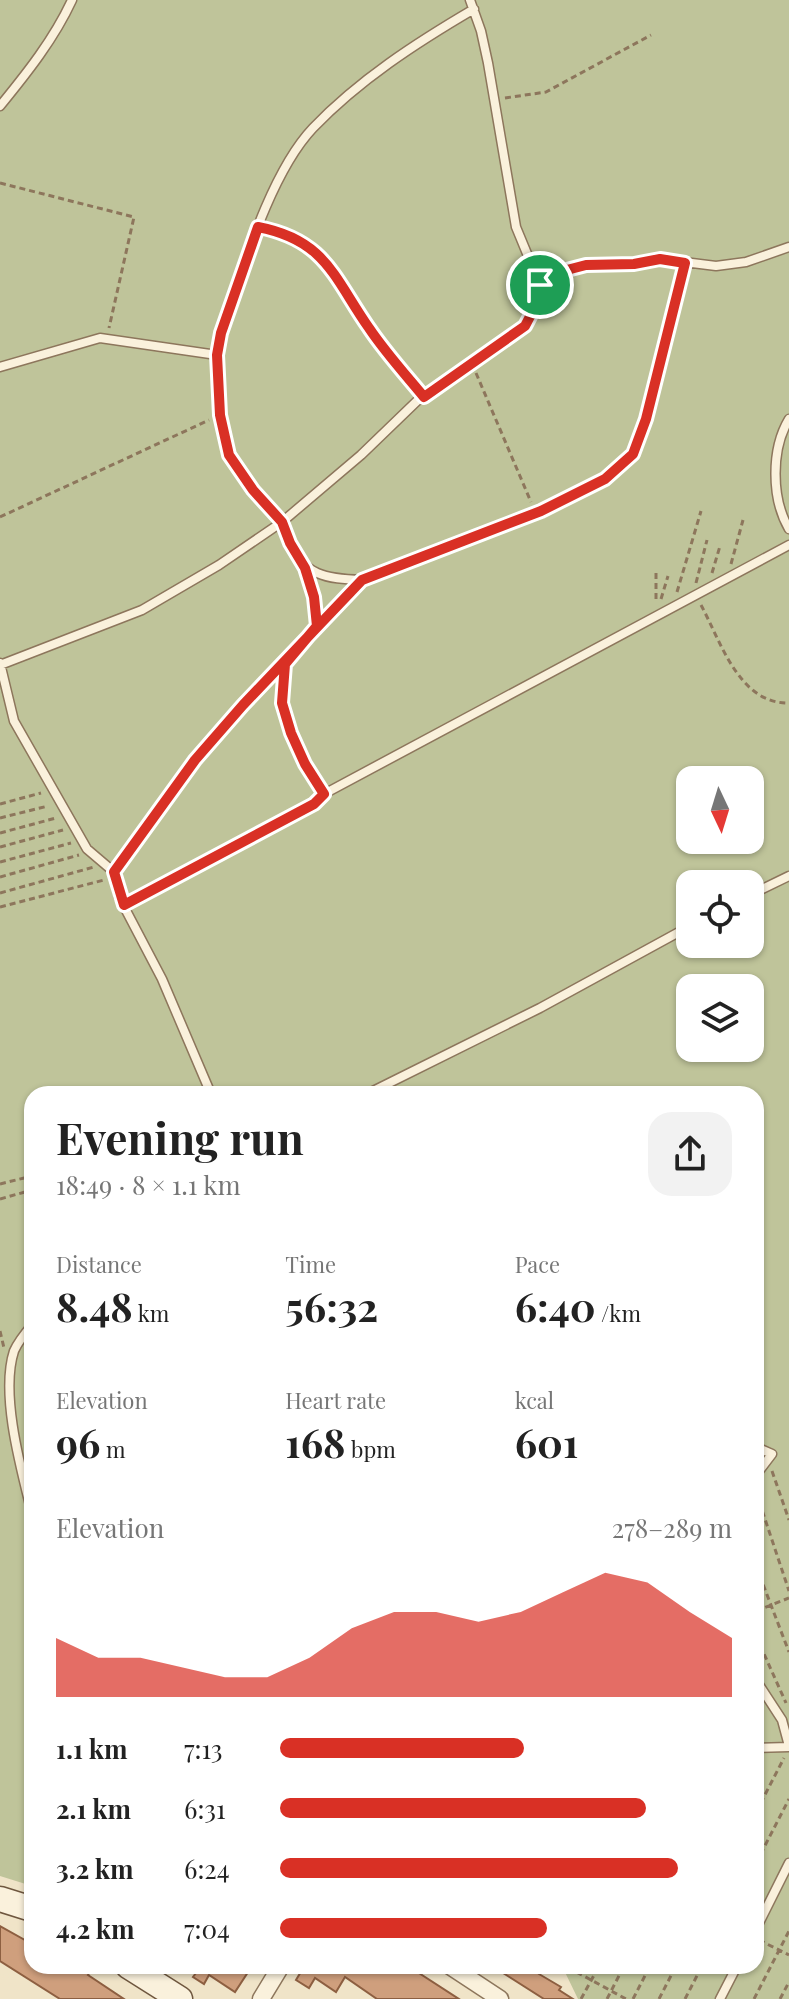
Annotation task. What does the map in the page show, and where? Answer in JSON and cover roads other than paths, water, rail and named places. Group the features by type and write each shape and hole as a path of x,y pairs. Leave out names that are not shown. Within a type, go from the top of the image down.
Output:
{"street":[{"path":"0,1899 24,1906"},
{"path":"141,1974 180,1999"},
{"path":"261,1999 276,1974"},
{"path":"462,1974 500,1999"}],"lane":[{"path":"0,106 26,74 72,0"},
{"path":"208,1086 162,979 124,905 114,874 82,840 14,721 0,664 142,610 219,565 282,522 424,397 525,326 536,305 540,285 516,227 481,31 472,5 351,92 311,130 283,173 258,227 221,333 217,355 220,415 229,455 253,490 282,522 305,568 314,597 317,626"},
{"path":"540,285 563,271 586,265 634,264 660,259 716,266 746,262 789,247"},
{"path":"305,568 334,579 362,580 536,513 605,479 633,454 646,419 685,263"},
{"path":"0,367 100,338 217,355"},
{"path":"789,419 782,432 776,468 777,495 789,529"},
{"path":"285,664 282,703 286,718 305,764 324,794 789,545"},
{"path":"114,874 195,760 362,580"},
{"path":"764,888 789,876"},
{"path":"383,1086 540,1008 676,934"},
{"path":"24,1337 14,1351 9,1404 9,1420 24,1481"},
{"path":"764,1450 772,1454 764,1464"},
{"path":"764,1692 782,1720 789,1747 764,1748"},
{"path":"764,1913 789,1863"},
{"path":"720,1999 733,1974"}]}
